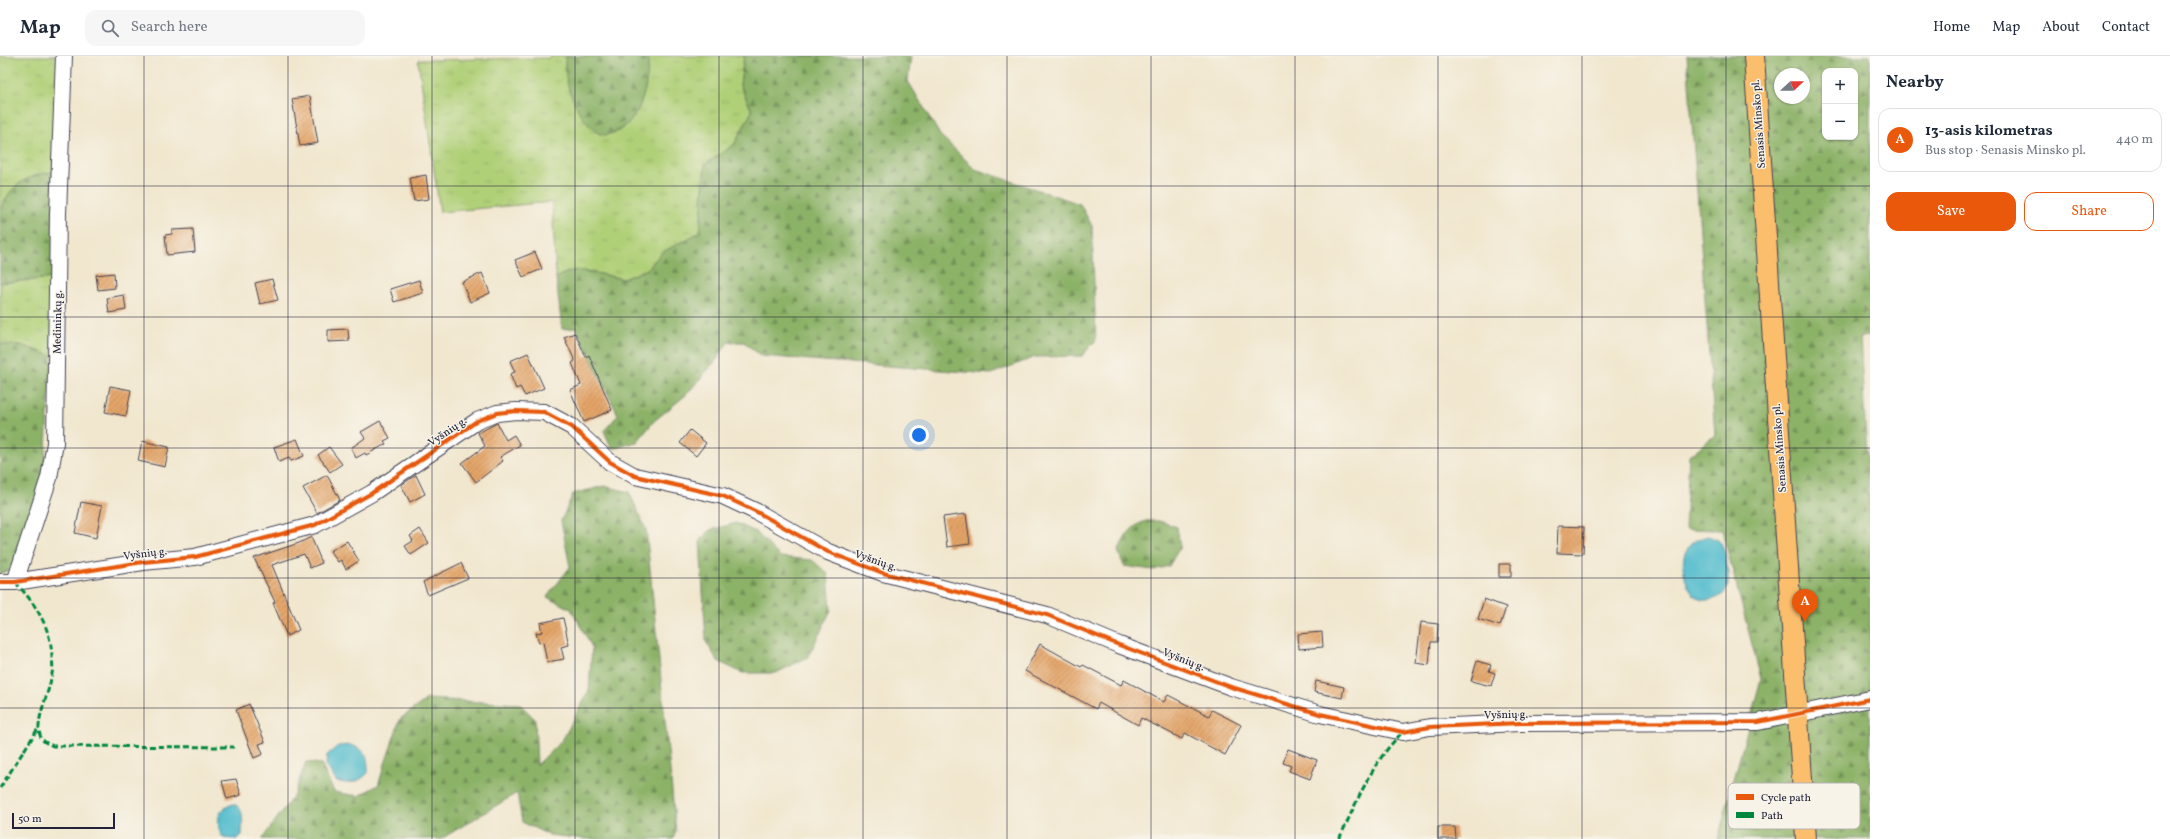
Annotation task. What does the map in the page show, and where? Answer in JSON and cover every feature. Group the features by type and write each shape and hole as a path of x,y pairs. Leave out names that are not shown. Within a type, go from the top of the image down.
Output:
{"main road":[{"name":"Senasis Minsko pl.","path":"1754,56 1802,783"},
{"name":"Senasis Minsko pl.","path":"1805,829 1806,839"}],"street":[{"name":"Medininkų g.","path":"8,582 49,478 55,443 58,214 64,56"},
{"name":"Vyšnių g.","path":"8,582 143,562 194,557 315,525 372,493 477,421 498,414 516,411 544,412 572,427 610,462 635,476 723,496 757,512 828,552 883,573 1047,615 1119,645 1231,687 1320,714 1403,732 1430,727 1520,723 1758,722 1870,700"}],"green space":[{"path":"0,56 59,56 53,172 34,176 19,184 8,195 3,203 0,213"},
{"path":"550,56 566,56 601,134 614,132 625,127 633,118 643,95 649,56 744,56 740,85 752,111 734,145 705,164 700,232 661,253 648,269 623,279 591,272 563,274 556,278 552,202 440,212 418,60 549,58"},
{"path":"566,56 649,56 647,77 642,98 633,117 626,125 615,132 604,135 592,129 585,121 578,110 569,87 566,76"},
{"path":"744,56 911,56 908,81 940,135 975,169 1080,204 1092,226 1096,340 1082,356 1035,357 991,374 761,356 744,342 728,342 717,359 686,395 654,421 637,442 612,449 604,431 618,415 576,328 562,329 556,278 576,270 623,279 648,269 661,253 700,232 705,164 734,145 752,111 740,85"},
{"path":"1687,56 1870,56 1870,336 1860,337 1870,508 1870,839 1718,839 1728,802 1728,829 1860,829 1860,783 1733,783 1761,679 1722,530 1685,529 1689,456 1715,435"},
{"path":"53,172 53,278 0,283 0,213 3,203 13,189 26,179"},
{"path":"53,278 52,356 21,346 0,344 0,283"},
{"path":"0,344 21,345 52,356 45,460 32,511 13,568 0,574"},
{"path":"604,486 629,492 646,529 676,831 673,839 587,839 549,835 522,822 517,793 441,839 262,839 294,795 306,762 321,764 334,792 358,796 378,785 400,719 427,699 520,704 535,719 537,765 563,739 589,690 592,647 571,609 547,597 570,567 561,521 573,494"},
{"path":"1146,521 1159,521 1177,527 1180,547 1169,566 1153,570 1124,566 1118,551 1132,529 1140,523"},
{"path":"736,523 756,532 780,557 812,560 828,574 831,610 808,657 776,673 742,673 718,661 706,642 700,540 710,530"}],"water":[{"path":"1708,536 1718,540 1723,547 1727,566 1728,585 1725,592 1720,596 1713,599 1703,600 1697,598 1688,587 1683,563 1684,556 1690,545 1698,539"},
{"path":"350,745 360,749 365,754 368,762 368,773 361,779 349,783 336,781 326,765 327,755 338,746"},
{"path":"233,804 242,812 242,835 237,839 223,838 218,822 220,813"}],"building":[{"path":"310,96 318,143 300,146 292,99"},
{"path":"426,175 429,199 414,201 410,178"},
{"path":"193,229 195,252 167,255 165,235 172,234 172,230"},
{"path":"535,252 542,269 523,277 515,260"},
{"path":"114,273 115,288 98,290 96,275"},
{"path":"482,273 490,293 470,302 462,282"},
{"path":"272,279 278,300 260,304 255,283"},
{"path":"419,280 423,293 394,302 390,289"},
{"path":"124,295 126,310 109,313 107,298"},
{"path":"348,329 349,341 328,342 328,330"},
{"path":"575,333 586,357 589,355 612,410 584,422 570,390 581,385 572,363 575,361 564,337"},
{"path":"528,353 544,388 525,396 520,387 516,389 510,374 515,372 510,361"},
{"path":"110,386 131,390 126,416 105,412"},
{"path":"380,421 390,438 384,441 386,444 366,455 365,453 356,458 351,448 365,438 361,432"},
{"path":"497,423 506,440 514,435 520,445 500,457 503,461 476,482 462,463 485,446 478,433"},
{"path":"690,430 706,443 696,456 680,443"},
{"path":"297,439 304,456 291,461 289,458 279,462 274,447"},
{"path":"142,441 169,447 165,467 138,461"},
{"path":"329,447 342,464 330,472 318,455"},
{"path":"327,475 340,500 317,513 303,488"},
{"path":"416,475 425,494 410,502 401,485"},
{"path":"81,502 102,506 96,538 75,533"},
{"path":"966,514 970,544 947,547 943,517"},
{"path":"1558,526 1584,527 1583,554 1557,553"},
{"path":"420,529 429,543 411,555 405,546 413,541 410,536"},
{"path":"311,537 322,563 310,568 304,554 272,565 299,630 287,636 273,603 275,602 254,558 299,543"},
{"path":"347,541 359,561 346,569 341,560 338,562 330,551"},
{"path":"461,563 468,578 428,595 423,582"},
{"path":"1499,564 1511,564 1511,577 1499,577"},
{"path":"1484,599 1506,607 1500,626 1478,619"},
{"path":"563,618 569,645 561,647 564,659 547,662 543,642 539,643 536,633 542,632 540,623"},
{"path":"1421,622 1438,624 1437,642 1431,642 1429,665 1416,663"},
{"path":"1322,632 1323,647 1299,649 1298,634"},
{"path":"1040,644 1081,667 1083,665 1121,685 1124,680 1164,702 1168,695 1209,716 1212,710 1241,725 1225,755 1185,733 1182,739 1141,718 1138,725 1099,703 1096,709 1025,671"},
{"path":"1477,661 1491,665 1489,671 1495,673 1491,686 1471,681"},
{"path":"1316,681 1344,687 1342,698 1314,692"},
{"path":"249,704 265,742 259,744 263,754 254,758 236,710"},
{"path":"1288,749 1317,760 1310,779 1289,771 1291,766 1283,763"},
{"path":"236,779 241,795 227,799 222,781"},
{"path":"1438,827 1455,827 1456,839 1438,839"}],"marked path":[{"path":"15,582 29,598 41,616 49,636 51,646 53,662 52,673 39,722 40,735 45,742 53,746 234,747"},
{"path":"0,788 39,727"},
{"path":"1339,839 1366,782 1382,756 1403,732"}],"cycle path":[{"path":"0,582 15,582 143,562 195,557 315,525 372,493 477,421 497,413 516,411 544,412 572,427 610,462 635,476 723,496 757,512 828,552 883,573 1047,615 1119,645 1231,687 1320,714 1403,732 1430,727 1520,723 1758,722 1870,699"}],"place":[{"name":"13-asis kilometras","path":"1805,622"}]}
